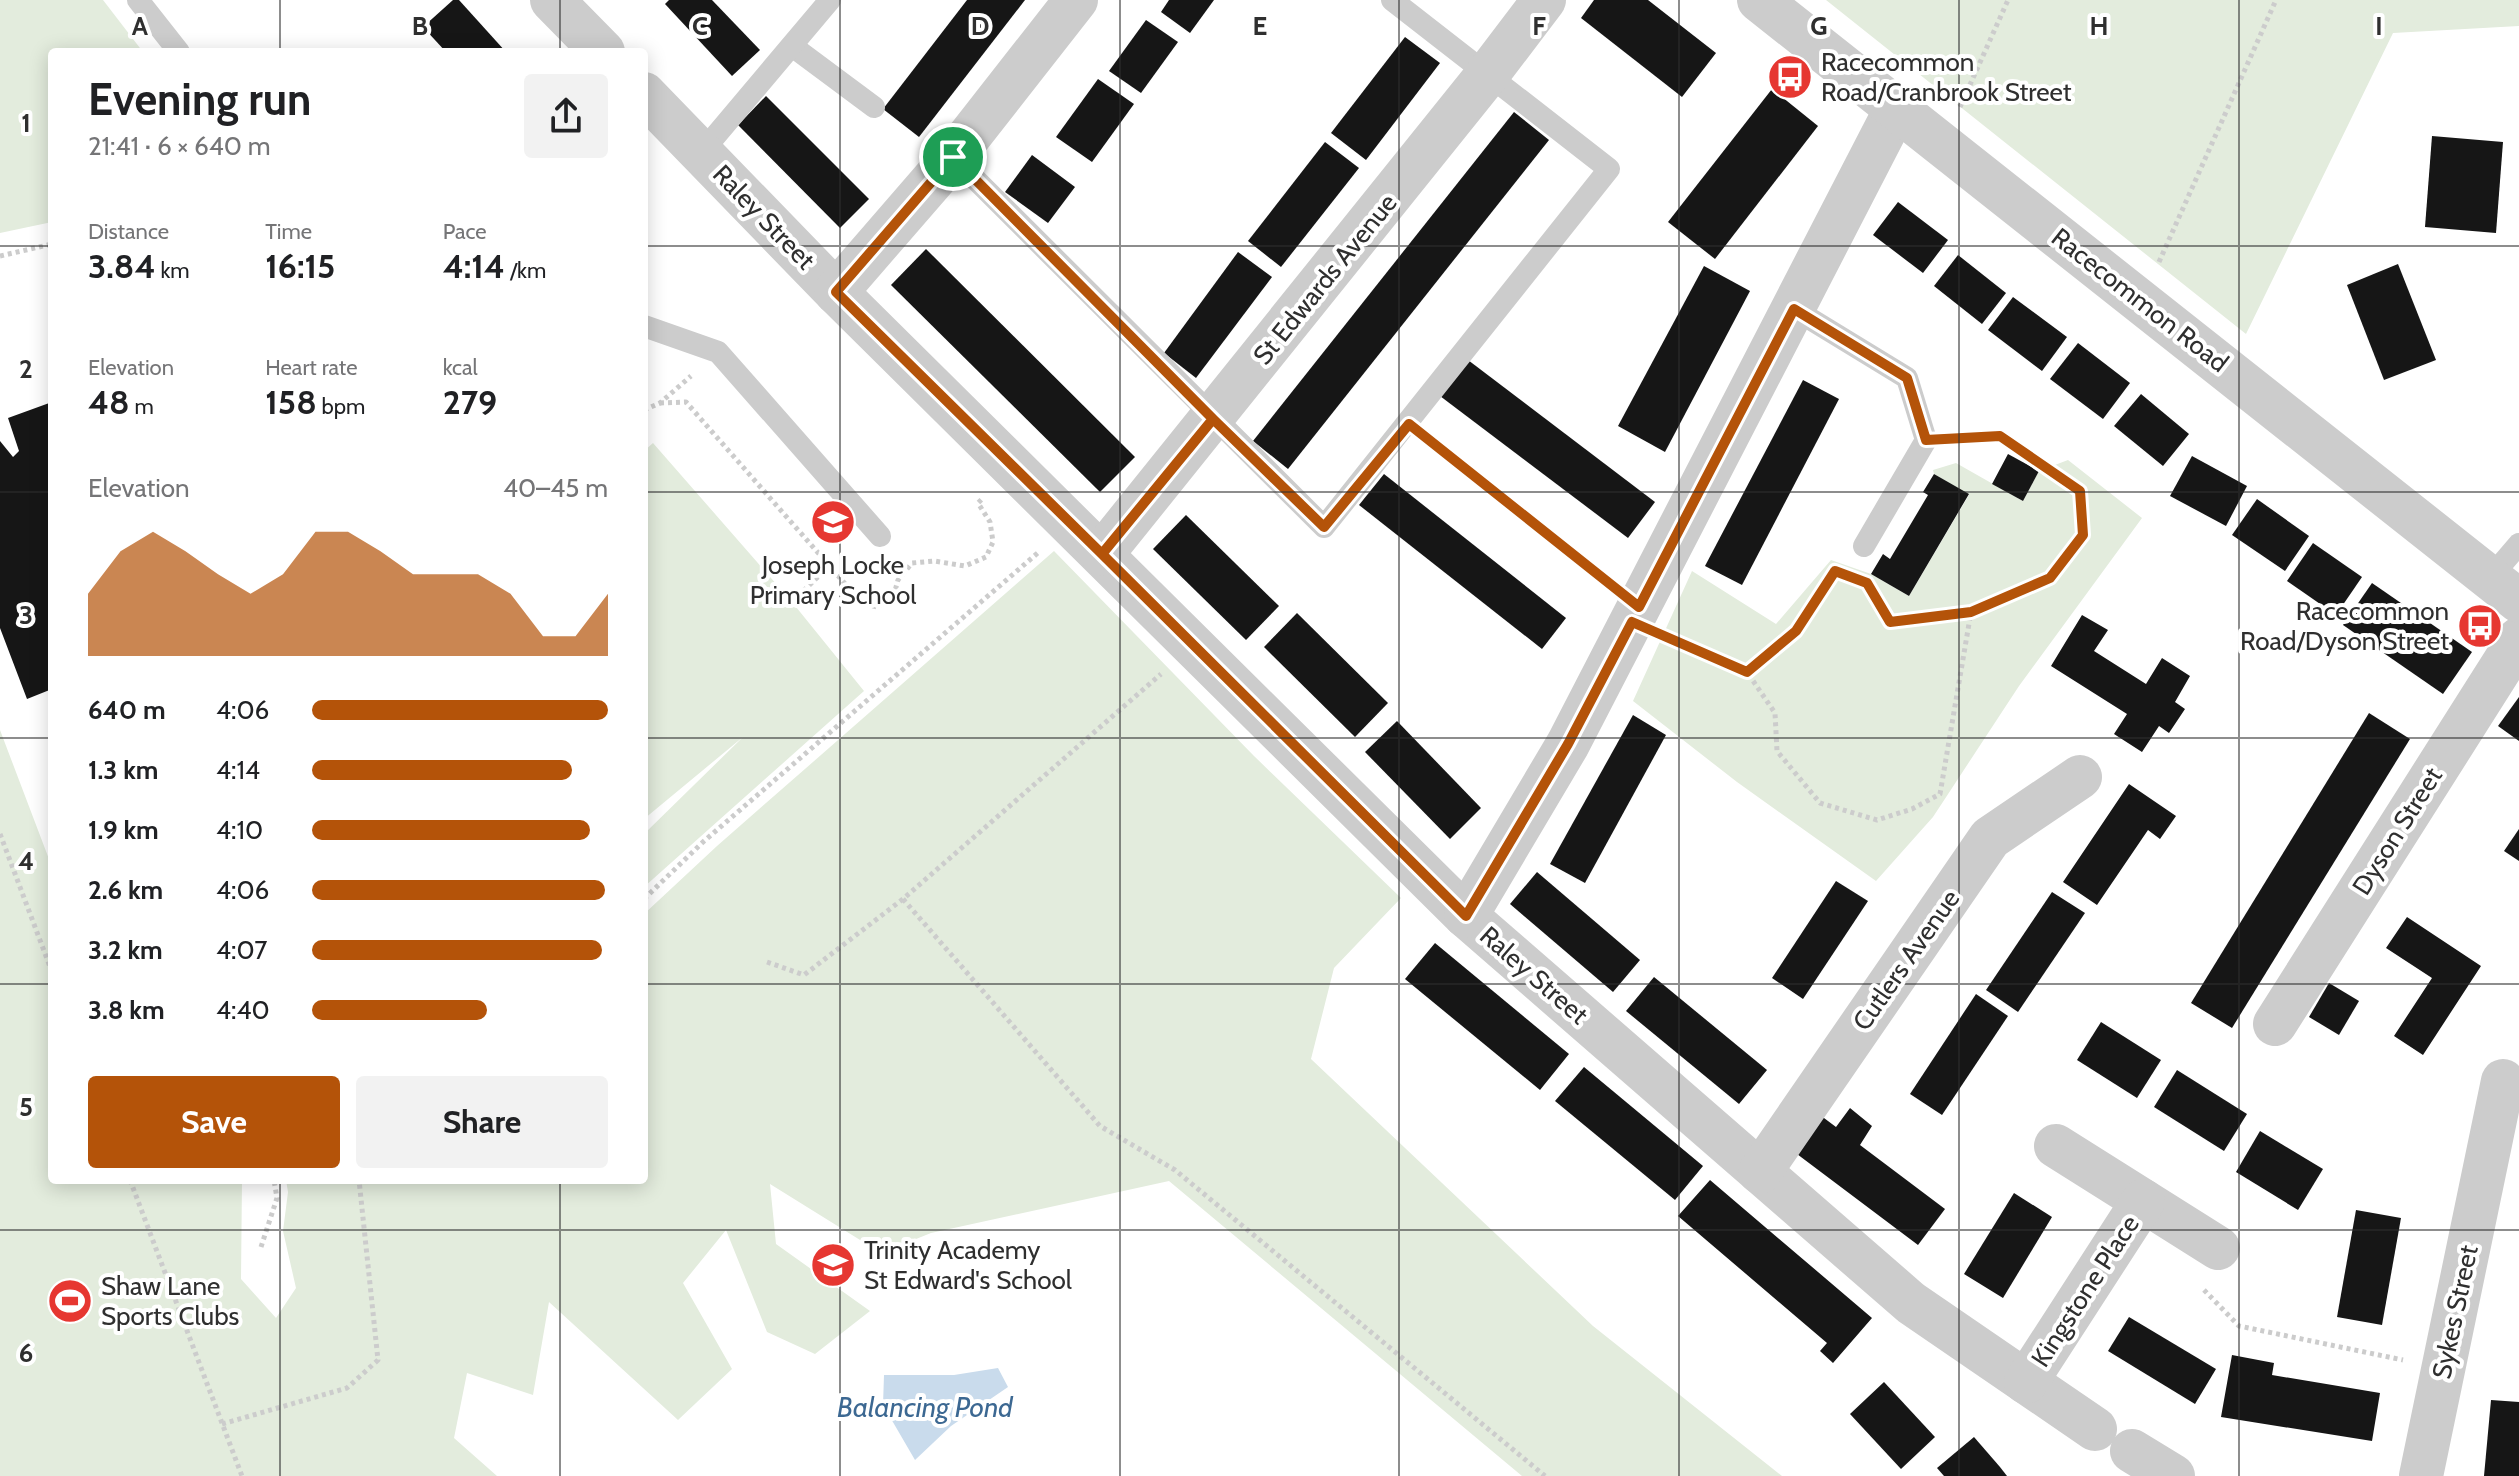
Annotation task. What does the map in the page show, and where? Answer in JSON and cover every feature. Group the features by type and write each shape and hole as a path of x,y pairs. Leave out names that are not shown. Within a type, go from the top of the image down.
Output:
{"street":[{"path":"552,0 599,48"},
{"path":"836,292 953,157 1076,0"},
{"name":"St Edwards Avenue","path":"1102,554 1213,419 1544,0"},
{"name":"Racecommon Road","path":"1759,0 2504,590"},
{"name":"Raley Street","path":"648,98 836,292 1466,916 1911,1303 2095,1429"},
{"path":"1466,916 1568,744 1896,109"},
{"name":"Dyson Street","path":"2275,1024 2519,639"},
{"name":"Cutlers Avenue","path":"1760,1172 1990,838 2080,777"},
{"name":"Sykes Street","path":"2421,1476 2443,1368 2504,1150 2503,1081"},
{"name":"Kingstone Place","path":"2056,1146 2218,1248"},
{"name":"Kingstone Place","path":"2026,1382 2143,1201"},
{"path":"2132,1451 2173,1476"}],"lane":[{"path":"138,0 176,48"},
{"path":"701,153 830,0"},
{"path":"953,157 1324,527 1609,169 1392,0"},
{"path":"792,46 874,107"},
{"path":"1794,309 1907,378 1926,440 1864,546"},
{"path":"648,327 718,352 880,536"},
{"path":"2504,590 2519,544"}],"path":[{"path":"1943,145 2008,0"},
{"path":"2141,301 2276,0"},
{"path":"0,256 48,245"},
{"path":"648,408 660,403 718,352"},
{"path":"1409,424 1635,614 1747,672 1775,713 1777,751 1820,803 1877,820 1912,809 1940,794 1971,612"},
{"path":"1747,672 1796,631 1835,571 1867,583 1890,622 1971,612 2050,578 2083,535 2080,491 2000,436 1926,440"},
{"path":"648,895 703,842 1070,524"},
{"path":"792,602 829,566"},
{"path":"767,962 804,975 903,899 1194,644"},
{"path":"0,834 48,961"},
{"path":"903,899 1100,1126 1175,1170 1545,1476"},
{"path":"132,1184 242,1476"},
{"path":"261,1247 277,1198 275,1184"},
{"path":"222,1424 347,1388 378,1360 359,1184"},
{"path":"2218,1248 2199,1284 2239,1326 2443,1368"}],"green space":[{"path":"0,0 103,0 140,48 48,48 48,223 0,233"},
{"path":"1826,0 2519,0 2519,26 2393,33 2246,334"},
{"path":"653,443 792,602 864,691 648,883 648,830 743,737 648,816 648,447"},
{"path":"2068,460 2142,518 2019,686 1933,817 1876,881 1737,782 1633,701 1692,571 1776,624 1831,560 1871,574 1909,596 1969,495 1934,474 1933,470 1956,463 2023,501 2039,471"},
{"path":"1054,551 1254,756 1401,898 1334,968 1311,1059 1593,1326 1782,1476 1522,1476 1169,1181 931,1233 881,1253 770,1184 776,1244 870,1311 815,1354 767,1332 726,1230 683,1283 732,1369 678,1420 549,1302 533,1395 467,1373 454,1438 497,1476 0,1476 0,730 48,856 48,1184 242,1184 241,1279 276,1318 296,1288 283,1231 287,1184 648,1184 648,910 717,846"}],"water":[{"name":"Balancing Pond","path":"998,1368 1008,1387 951,1426 915,1460 883,1405 884,1375 954,1375"}],"building":[{"path":"453,0 459,0 502,48 442,48 423,27"},
{"path":"669,0 712,0 760,50 732,76 665,4"},
{"path":"967,0 1025,0 919,137 883,109"},
{"path":"1169,0 1214,0 1190,33 1161,12"},
{"path":"1594,0 1648,0 1716,53 1682,97 1581,18"},
{"path":"1146,20 1178,42 1141,93 1109,71"},
{"path":"1405,37 1440,63 1366,160 1331,133"},
{"path":"1098,79 1134,104 1092,162 1056,137"},
{"path":"1772,89 1818,126 1715,259 1668,222"},
{"path":"766,96 869,199 840,228 738,125"},
{"path":"1514,112 1549,140 1288,469 1253,441"},
{"path":"2432,136 2503,142 2496,233 2425,227"},
{"path":"1325,142 1359,168 1281,267 1248,241"},
{"path":"1032,155 1075,187 1048,223 1005,192"},
{"path":"1898,202 1948,240 1923,273 1873,235"},
{"path":"926,249 1135,457 1100,492 891,285"},
{"path":"1238,252 1272,277 1196,378 1164,353"},
{"path":"1958,255 2006,293 1982,324 1934,286"},
{"path":"2398,264 2436,360 2384,380 2347,285"},
{"path":"1704,266 1750,291 1665,452 1618,426"},
{"path":"2013,297 2067,337 2042,371 1988,330"},
{"path":"2078,343 2130,383 2103,419 2050,379"},
{"path":"1468,360 1655,502 1628,538 1440,396"},
{"path":"1803,380 1839,399 1742,585 1705,566"},
{"path":"2141,394 2189,434 2163,466 2114,426"},
{"path":"48,403 48,691 27,699 0,628 0,441 13,457 19,451 8,418"},
{"path":"2008,454 2039,471 2023,501 1992,484"},
{"path":"2192,456 2247,486 2226,526 2170,496"},
{"path":"1384,474 1566,618 1542,649 1359,505"},
{"path":"1934,474 1969,494 1909,596 1871,574 1883,554 1890,559 1928,495 1923,492"},
{"path":"2257,499 2309,536 2285,571 2232,535"},
{"path":"1186,515 1279,606 1246,640 1153,549"},
{"path":"2313,543 2362,577 2336,615 2287,581"},
{"path":"2372,583 2472,652 2443,694 2343,625"},
{"path":"1297,613 1388,703 1355,737 1264,647"},
{"path":"2082,615 2108,630 2094,651 2146,684 2162,658 2190,676 2175,702 2185,709 2169,733 2159,726 2142,752 2114,734 2127,714 2051,666"},
{"path":"2519,697 2519,741 2498,726"},
{"path":"2369,713 2410,739 2232,1028 2191,1003"},
{"path":"1633,715 1666,735 1585,883 1550,864"},
{"path":"1397,721 1481,808 1450,839 1365,752"},
{"path":"2129,784 2176,816 2160,839 2148,830 2097,905 2063,882"},
{"path":"2519,829 2519,861 2504,851"},
{"path":"1537,872 1640,960 1613,992 1510,904"},
{"path":"1836,881 1868,901 1803,999 1772,978"},
{"path":"2052,892 2085,913 2018,1012 1986,990"},
{"path":"2407,917 2481,966 2423,1055 2394,1036 2432,978 2386,948"},
{"path":"1435,943 1569,1054 1540,1090 1405,979"},
{"path":"1654,977 1767,1070 1739,1104 1626,1011"},
{"path":"2329,983 2359,1001 2339,1035 2309,1017"},
{"path":"1976,994 2008,1016 1942,1115 1910,1094"},
{"path":"2101,1022 2161,1060 2137,1098 2077,1060"},
{"path":"1584,1067 1703,1166 1675,1200 1555,1101"},
{"path":"2177,1070 2247,1114 2224,1151 2154,1107"},
{"path":"1850,1108 1872,1126 1860,1145 1945,1209 1918,1245 1789,1148 1816,1112 1836,1127"},
{"path":"2260,1131 2323,1169 2298,1210 2236,1172"},
{"path":"1710,1180 1872,1318 1833,1363 1820,1351 1827,1343 1678,1216"},
{"path":"2014,1193 2052,1217 2003,1298 1964,1274"},
{"path":"2356,1210 2401,1218 2382,1325 2337,1317"},
{"path":"2129,1317 2216,1369 2195,1404 2108,1351"},
{"path":"2232,1355 2274,1363 2272,1375 2380,1393 2372,1441 2221,1417"},
{"path":"1884,1382 1935,1437 1901,1469 1850,1414"},
{"path":"2491,1400 2519,1402 2519,1476 2484,1476"},
{"path":"1974,1437 2007,1476 1944,1476 1937,1468"}],"place":[{"name":"Racecommon Road/Cranbrook Street","path":"1790,77"},
{"name":"Joseph Locke Primary School","path":"833,522"},
{"name":"Racecommon Road/Dyson Street","path":"2480,626"},
{"name":"Trinity Academy St Edward's School","path":"833,1265"},
{"name":"Shaw Lane Sports Clubs","path":"70,1301"}],"route":[{"path":"953,157 836,292 1102,554 1158,487 1213,419 1324,527 1409,424 1639,607 1794,309 1907,378 1926,440 2000,436 2080,491 2083,535 2050,578 1971,612 1890,622 1867,583 1835,571 1796,631 1747,672 1632,622 1568,744 1466,916 1102,554 1213,419 953,157"}]}
